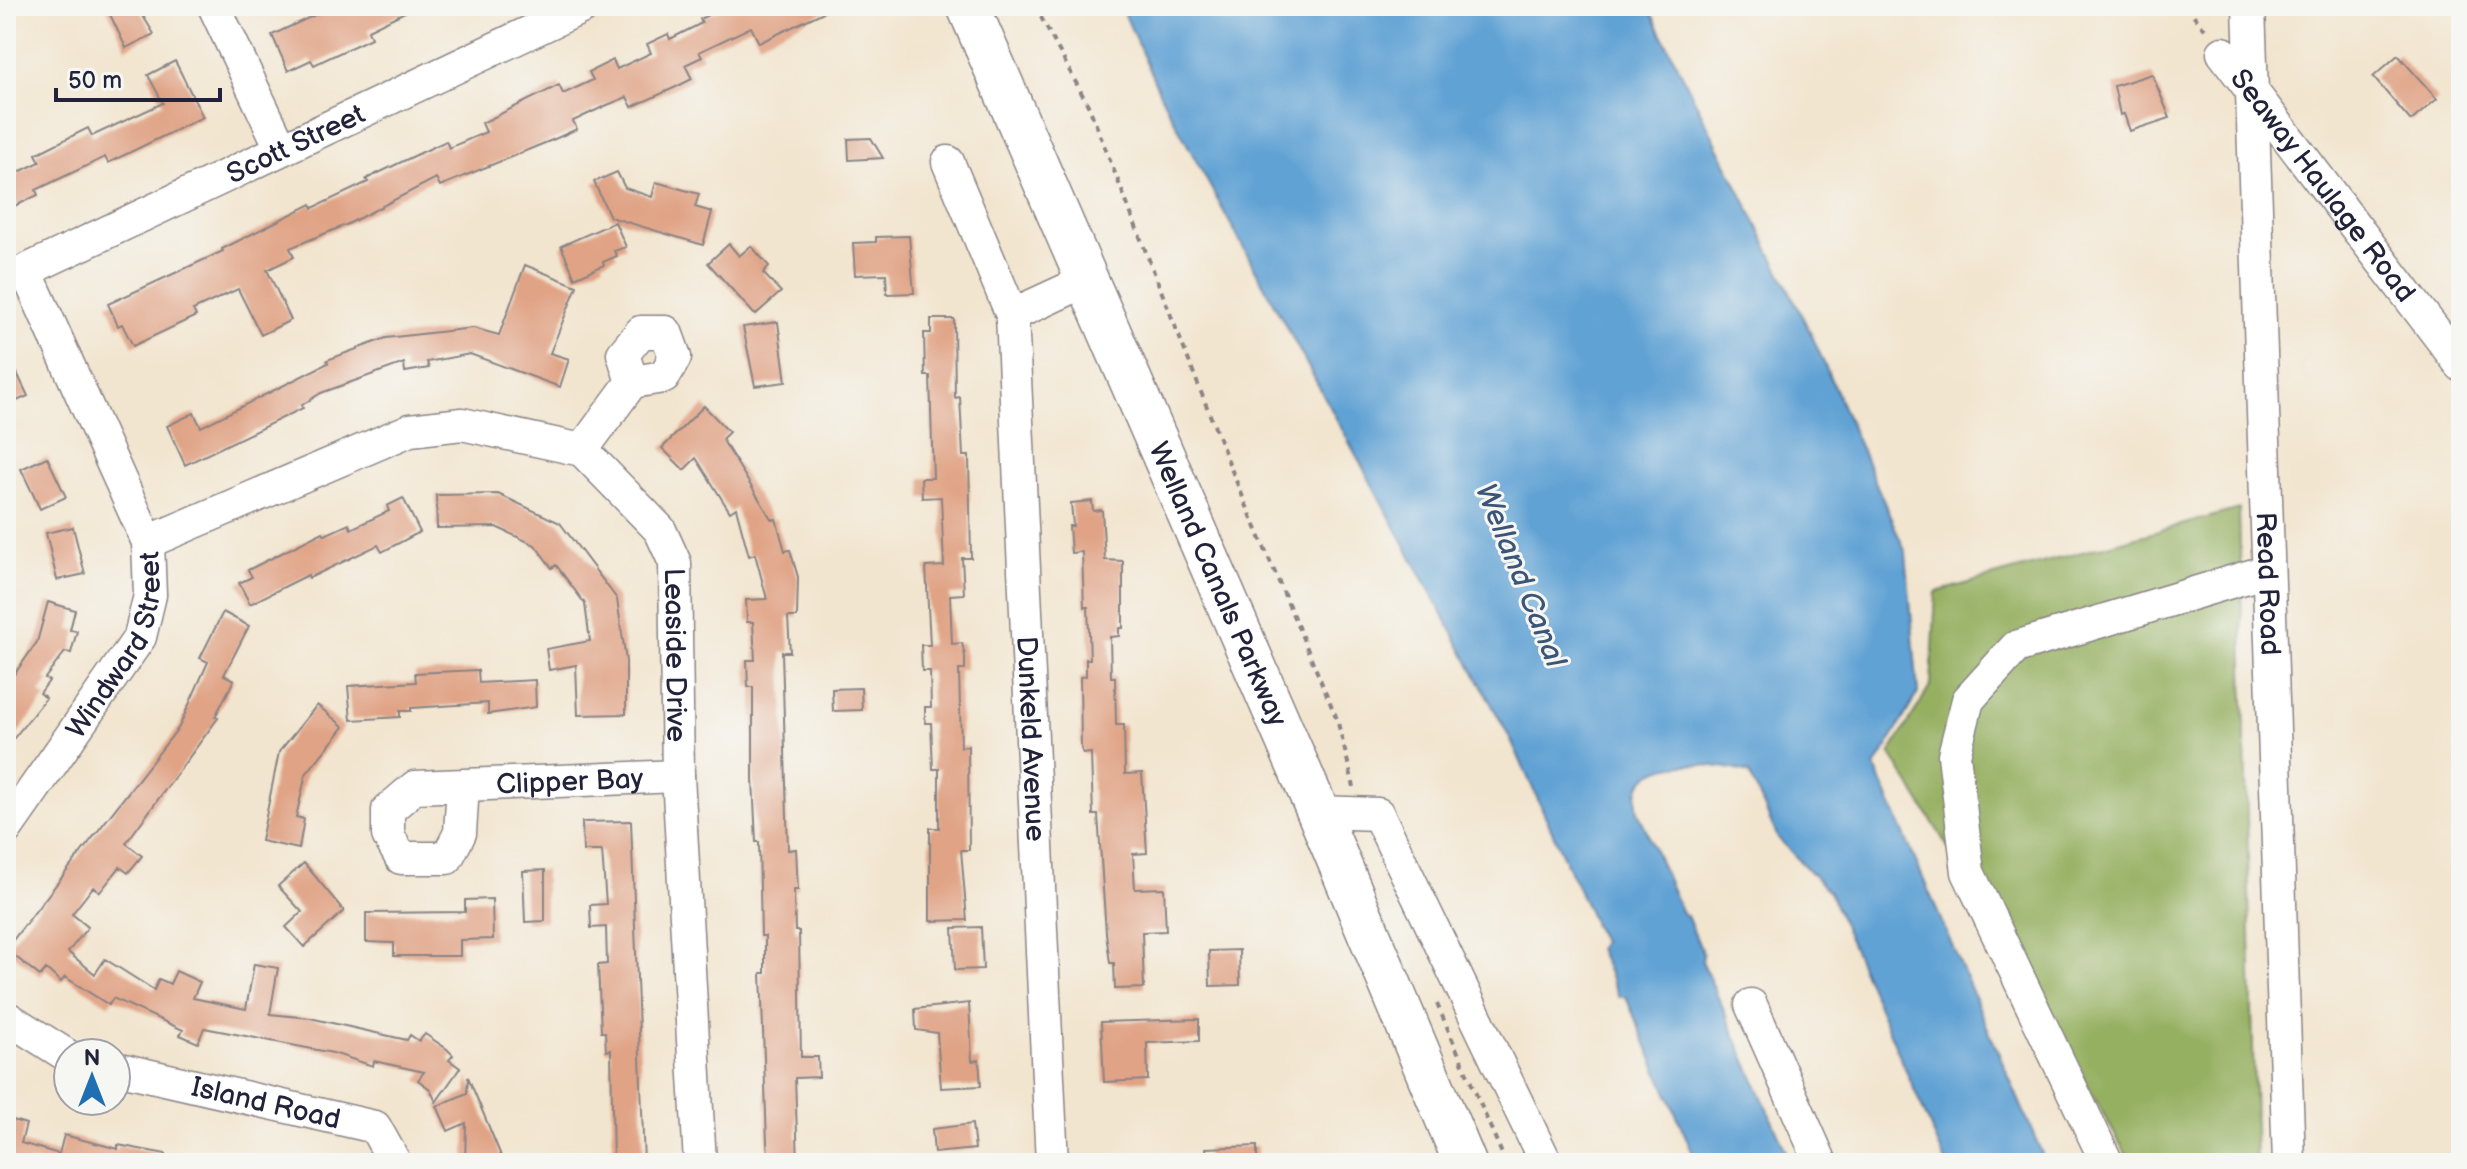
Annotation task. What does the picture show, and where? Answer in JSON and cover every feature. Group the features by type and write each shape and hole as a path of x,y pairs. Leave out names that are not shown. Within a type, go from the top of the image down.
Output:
{"main road":[{"name":"Welland Canals Parkway","path":"968,6 1318,812 1465,1163"}],"street":[{"path":"214,6 281,148"},
{"name":"Scott Street","path":"16,275 585,6"},
{"name":"Read Road","path":"2249,6 2289,1163"},
{"name":"Seaway Haulage Road","path":"2223,53 2461,365"},
{"name":"Dunkeld Avenue","path":"948,162 1012,315 1052,1163"},
{"name":"Windward Street","path":"6,829 140,637 150,595 148,542 16,275"},
{"path":"1012,315 1088,280"},
{"path":"148,542 410,430 462,424 582,450 632,382"},
{"name":"Leaside Drive","path":"582,450 660,530 675,563 678,776 700,1163"},
{"path":"2107,1163 1968,872 1954,755 1968,700 2016,647 2267,571"},
{"name":"Clipper Bay","path":"463,785 678,776"},
{"path":"1318,812 1378,814 1546,1163"},
{"path":"1751,1005 1821,1163"},
{"path":"6,1017 52,1046"},
{"name":"Island Road","path":"132,1072 375,1127 395,1163"}],"path":[{"path":"1035,6 1089,107 1234,476 1337,719 1361,813"},
{"name":"Seaway Haulage Road","path":"2186,6 2223,53"},
{"path":"1431,990 1506,1163"}],"green space":[{"path":"2239,509 2256,1163 2131,1163 2002,935 1890,753 1931,685 1936,592"}],"water":[{"name":"Welland Canal","path":"1121,6 1648,6 1813,338 1906,553 1918,693 1875,767 2046,1163 1946,1163 1829,892 1778,838 1749,773 1696,765 1658,770 1645,779 1638,792 1638,812 1682,913 1687,916 1703,954 1702,961 1791,1163 1697,1163 1626,997 1619,997 1598,948 1602,942 1512,742 1161,96"}],"building":[{"path":"106,6 137,6 154,34 126,48"},
{"path":"334,6 417,6 368,30 371,38 314,65 311,60 288,71 272,35"},
{"path":"726,6 836,6 759,43 751,27 699,52 702,57 685,65 692,79 676,87 632,107 627,97 605,106 573,121 577,129 440,186 436,178 348,224 290,248 294,257 267,270 291,320 261,335 238,289 193,310 196,316 133,346 122,324 118,326 108,304 223,251 311,204 313,208 368,182 366,179 446,141 449,148 486,132 482,123 559,85 563,94 593,80 589,72 613,60 617,69 651,53 647,44 668,34 670,39 702,23 700,19"},
{"path":"2398,55 2437,99 2411,121 2373,77"},
{"path":"175,61 203,117 108,163 105,157 36,190 38,195 6,210 6,178 40,162 36,154 88,128 92,136 163,103 148,75"},
{"path":"2152,74 2170,118 2130,131 2124,114 2120,115 2114,86"},
{"path":"871,138 883,158 849,160 848,139"},
{"path":"617,172 625,188 652,197 656,182 699,194 695,207 712,212 703,245 610,217 594,182"},
{"path":"615,222 626,247 614,251 617,256 603,262 604,265 575,278 561,246"},
{"path":"909,236 914,293 887,294 886,274 855,275 853,243 876,242 876,237"},
{"path":"729,244 739,256 751,246 769,266 763,273 781,292 755,315 708,263"},
{"path":"525,265 577,286 550,353 569,359 560,387 470,354 427,362 429,368 405,372 404,363 321,393 302,405 303,408 185,465 167,426 194,413 201,427 328,363 327,360 386,338 473,328 499,335"},
{"path":"931,319 954,319 955,398 960,397 963,456 969,456 971,558 962,558 964,594 950,595 952,644 962,643 965,656 965,670 959,670 961,747 968,746 969,850 961,850 967,920 930,921 930,828 939,828 939,769 933,769 931,723 925,723 925,707 931,707 930,671 922,671 921,645 930,645 926,567 944,566 941,497 922,498 921,478 933,478 930,376 925,376 924,333 931,333"},
{"path":"778,322 786,382 755,386 743,327"},
{"path":"6,350 28,396 6,406"},
{"path":"704,406 729,432 722,439 772,520 776,519 785,551 790,550 798,577 797,617 788,617 790,652 782,652 788,850 796,849 798,890 794,890 795,931 799,931 801,1057 818,1057 819,1077 795,1078 798,1163 769,1163 767,1143 761,973 765,973 765,936 761,936 759,842 756,842 753,687 748,687 747,660 755,660 753,622 747,622 746,600 767,599 755,554 749,556 736,508 730,512 696,458 684,470 662,448"},
{"path":"47,457 66,497 40,509 21,469"},
{"path":"498,494 560,523 617,599 626,661 626,714 578,715 576,665 549,670 546,649 590,641 585,604 556,565 552,568 535,545 496,527 437,528 436,495"},
{"path":"403,498 420,532 382,552 378,545 250,604 239,583 252,577 248,570 323,532 325,535 349,524 351,529 389,511 387,506"},
{"path":"1092,501 1093,511 1102,510 1105,560 1123,561 1123,628 1119,628 1119,636 1110,637 1111,677 1115,677 1116,725 1124,725 1125,774 1142,773 1147,853 1133,854 1135,889 1164,888 1166,931 1142,932 1144,988 1115,989 1114,963 1110,963 1106,933 1098,815 1093,815 1091,753 1083,754 1081,748 1080,677 1086,676 1086,659 1090,659 1088,607 1084,607 1082,552 1071,553 1069,526 1073,526 1071,503"},
{"path":"73,527 85,574 57,580 46,533"},
{"path":"48,602 75,610 70,630 77,631 71,653 65,652 45,678 49,681 40,693 46,698 6,748 6,686 37,642"},
{"path":"223,612 249,626 224,675 234,680 215,717 218,718 126,843 142,856 128,873 120,867 100,892 93,887 72,914 88,927 68,952 95,974 105,959 154,990 159,979 170,984 176,971 200,982 193,998 246,1009 254,964 278,968 270,1014 310,1018 407,1040 410,1035 419,1041 425,1034 447,1049 453,1055 449,1060 460,1068 436,1102 430,1089 418,1080 424,1072 374,1061 373,1066 333,1053 204,1028 198,1043 180,1035 183,1030 113,998 109,1005 65,977 61,982 46,969 40,976 6,949 179,727 208,662 200,658"},
{"path":"478,670 479,683 535,680 536,707 488,714 488,703 411,708 411,711 400,711 400,717 351,720 348,686 416,682 415,673"},
{"path":"861,688 862,710 833,711 832,689"},
{"path":"317,705 344,727 306,774 296,817 304,819 299,849 261,841 279,752"},
{"path":"631,821 644,1163 613,1163 611,1050 606,1051 605,1032 601,1032 598,965 607,964 606,927 591,928 590,905 606,904 602,851 583,851 582,822"},
{"path":"304,863 344,911 304,947 286,927 302,912 278,886"},
{"path":"545,870 545,921 525,922 523,871"},
{"path":"492,899 493,939 460,940 460,956 394,956 394,943 366,942 366,913 465,912 465,900"},
{"path":"981,927 983,969 955,970 953,928"},
{"path":"1239,950 1240,985 1210,986 1209,951"},
{"path":"969,1003 972,1061 979,1060 981,1086 941,1088 937,1033 916,1030 915,1009"},
{"path":"1199,1019 1199,1041 1147,1043 1148,1080 1104,1082 1101,1022"},
{"path":"468,1077 504,1163 465,1163 466,1123 448,1131 437,1106 467,1093"},
{"path":"6,1118 26,1124 21,1143 59,1154 64,1135 118,1149 118,1145 166,1154 165,1163 6,1163"},
{"path":"972,1124 975,1149 934,1153 932,1129"},
{"path":"1257,1146 1257,1163 1207,1163 1206,1148"}]}
